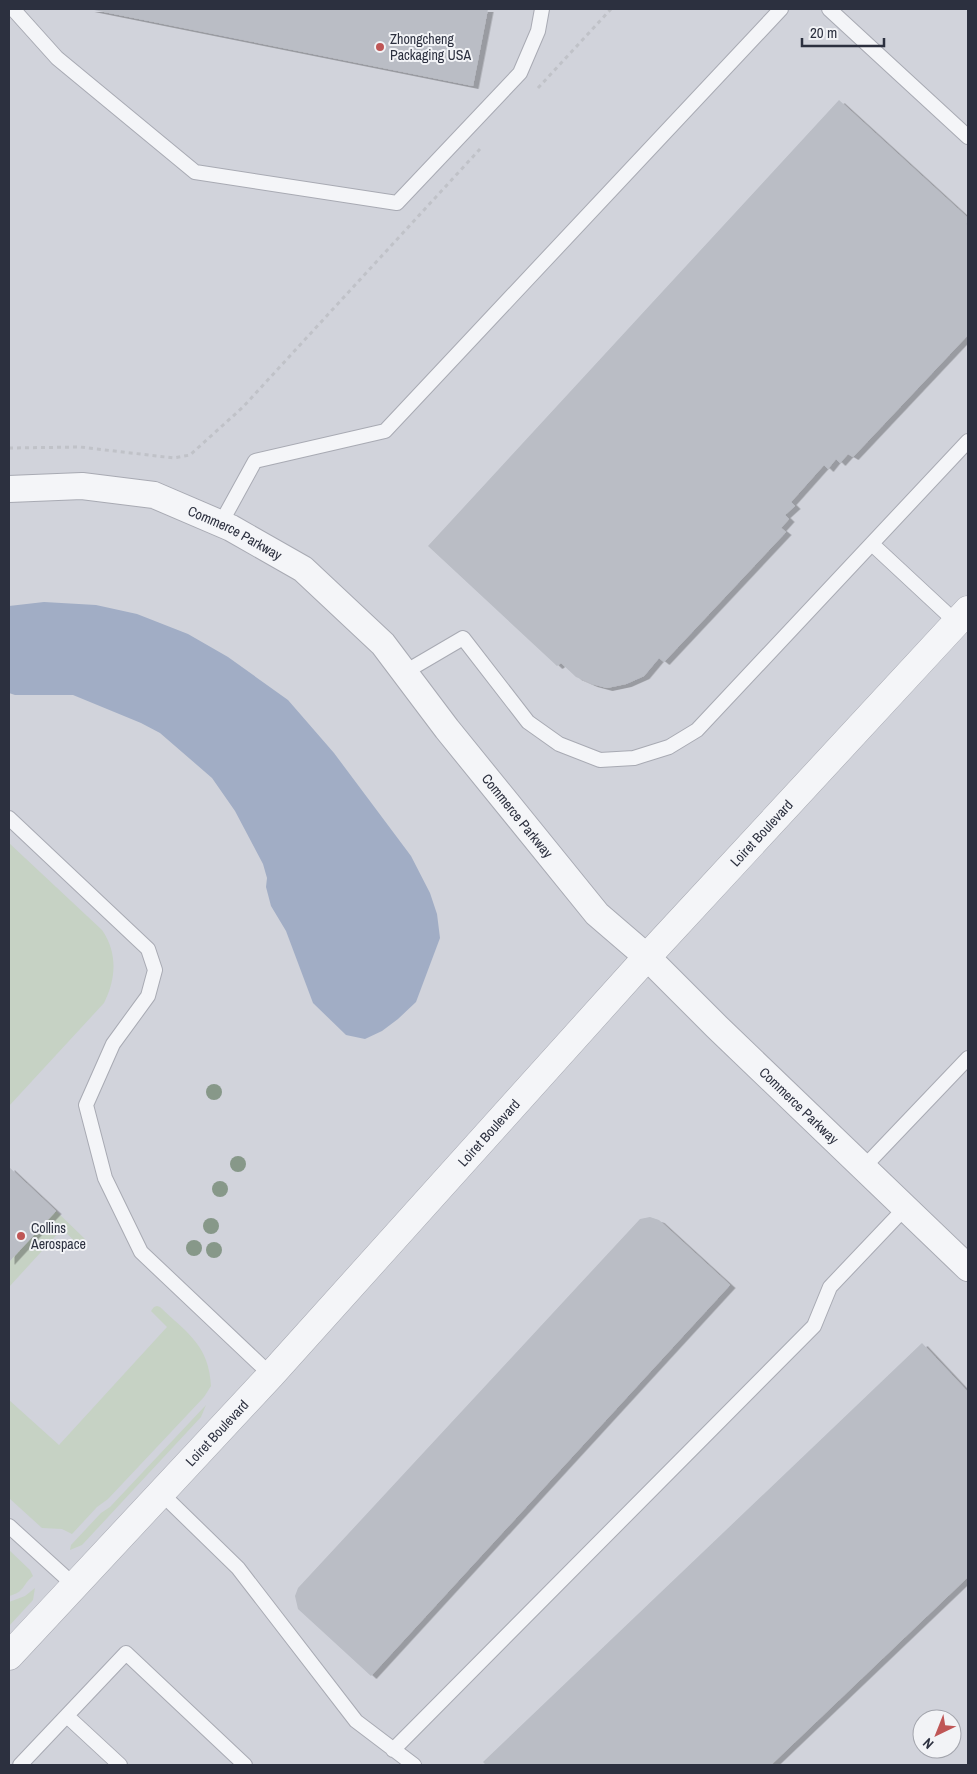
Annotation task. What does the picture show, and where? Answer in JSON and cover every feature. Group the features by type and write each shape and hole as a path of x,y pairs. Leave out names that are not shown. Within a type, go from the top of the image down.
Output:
{"street":[{"name":"Commerce Parkway","path":"9,489 82,486 154,495 221,523 304,569 383,644 447,729 597,914 647,957 724,1034 968,1268"},
{"name":"Loiret Boulevard","path":"9,1656 271,1375 647,957 962,616"}],"lane":[{"path":"13,9 57,58 195,172 397,203 520,73 538,31 542,9"},
{"path":"221,523 255,461 385,431 781,9"},
{"path":"829,9 968,137"},
{"path":"405,672 463,638 528,722 559,744 600,760 634,758 669,747 697,730 968,442"},
{"path":"872,544 962,616"},
{"path":"9,818 148,948 155,970 148,996 113,1044 86,1104 105,1178 141,1252 271,1375"},
{"path":"864,1168 968,1058"},
{"path":"393,1750 814,1326 830,1287 905,1208"},
{"path":"161,1493 238,1568 356,1721 414,1765"},
{"path":"9,1526 75,1586"},
{"path":"20,1765 126,1653 245,1765"},
{"path":"67,1716 120,1765"}],"path":[{"path":"535,91 611,9"},
{"path":"9,448 80,447 174,458 190,455 243,407 480,149"}],"shaded area":[{"path":"9,9 968,9 968,1765 9,1765"}],"green space":[{"path":"9,843 102,930 111,948 114,966 111,985 104,1003 9,1106"},
{"path":"56,1211 85,1239 86,1248 84,1250 62,1229 9,1287 9,1262"},
{"path":"157,1306 195,1341 206,1360 211,1386 204,1397 108,1499 97,1507 72,1534 62,1529 42,1528 9,1498 9,1400 59,1445 167,1327 151,1311"},
{"path":"206,1405 201,1417 82,1545 70,1550 71,1545 101,1513 110,1507"},
{"path":"9,1550 30,1570 33,1576 21,1590 9,1596"},
{"path":"35,1588 33,1600 9,1626 9,1602 25,1596"}],"water":[{"path":"44,602 96,605 137,614 188,634 228,657 288,700 334,753 411,856 430,893 437,914 440,938 416,1002 398,1019 382,1031 365,1039 346,1035 313,1003 286,931 271,906 263,864 235,811 212,778 160,733 141,723 73,695 15,695 9,693 9,606"}],"building":[{"name":"Zhongcheng Packaging USA","path":"89,9 488,9 473,86"},
{"path":"839,100 968,218 966,224 968,225 968,335 853,457 848,454 840,463 836,459 828,469 824,465 791,502 795,506 785,515 789,519 781,528 786,532 664,662 659,658 644,676 626,684 607,688 576,677 561,663 557,666 428,546"},
{"name":"Collins Aerospace","path":"9,1167 56,1211 9,1262"},
{"path":"650,1217 659,1220 730,1285 371,1676 298,1609 295,1596 298,1588 640,1219"},
{"path":"922,1343 968,1392 968,1577 771,1765 486,1765 483,1762"}],"place":[{"name":"Zhongcheng Packaging USA","path":"380,47"},
{"name":"Collins Aerospace","path":"21,1236"}]}
